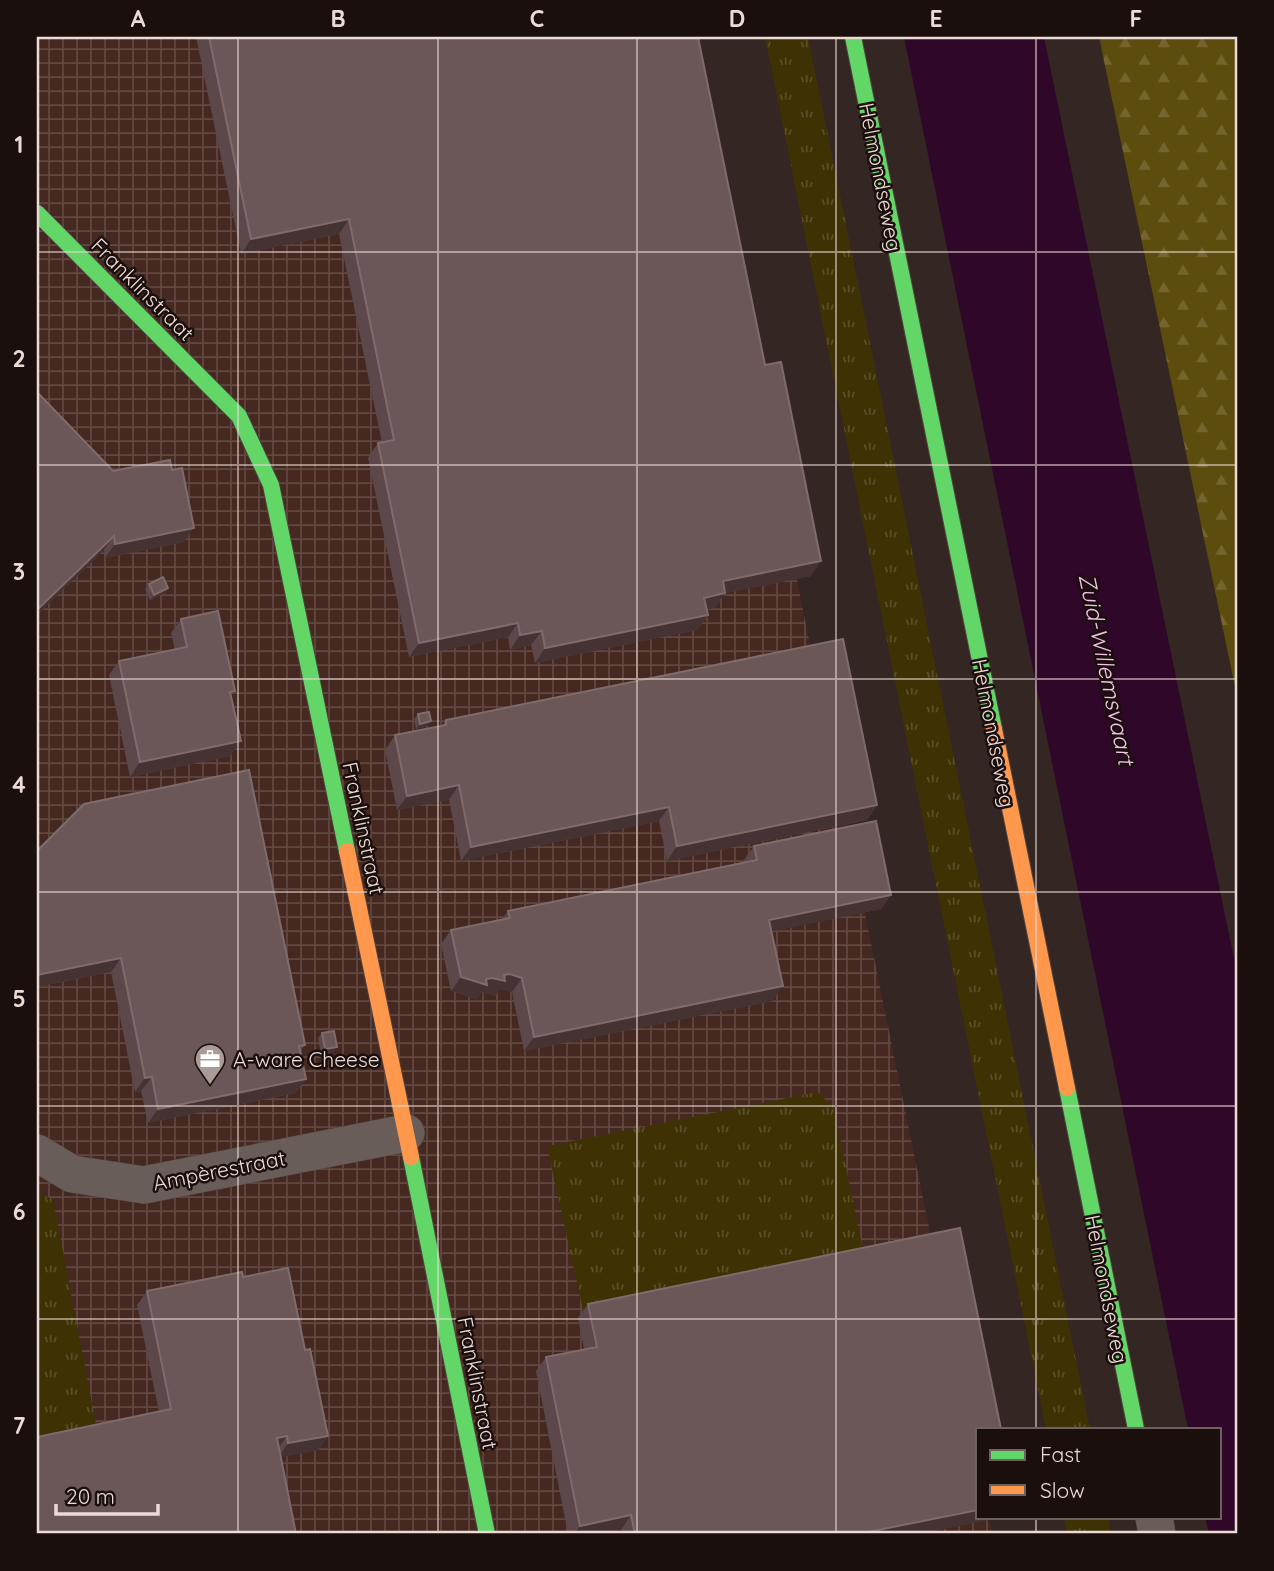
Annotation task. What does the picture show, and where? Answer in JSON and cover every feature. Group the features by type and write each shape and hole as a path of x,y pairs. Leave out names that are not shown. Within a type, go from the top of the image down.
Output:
{"street":[{"name":"Helmondseweg","path":"853,37 1136,1428"},
{"name":"Franklinstraat","path":"37,213 239,416 271,485 407,1133 487,1534"},
{"name":"Ampèrestraat","path":"37,1153 72,1174 144,1185 407,1133"}],"shaded area":[{"path":"37,37 686,37 976,1457 976,1518 988,1518 992,1534 37,1534"}],"green space":[{"path":"765,37 808,37 1090,1428 1046,1428"},
{"path":"1099,37 1237,37 1237,696"},
{"path":"818,1092 834,1109 865,1259 585,1319 547,1146"},
{"path":"37,1193 53,1199 98,1435 37,1448"},
{"path":"1064,1518 1108,1518 1111,1534 1067,1534"}],"water":[{"name":"Zuid-Willemsvaart","path":"904,37 1044,37 1237,973 1237,1534 1209,1534 1205,1518 1222,1518 1222,1428 1188,1428"}],"building":[{"path":"209,37 698,37 765,365 781,362 821,561 723,581 725,593 704,598 708,615 545,648 542,631 520,635 518,623 419,643 378,443 394,440 349,219 251,239"},
{"path":"37,392 113,471 170,460 172,470 182,468 194,528 115,544 114,536 37,610"},
{"path":"163,577 168,588 154,595 149,584"},
{"path":"218,611 235,691 230,692 241,741 140,762 119,661 187,647 181,619"},
{"path":"843,639 877,805 677,846 669,807 471,847 459,785 407,796 395,735 446,725 446,720"},
{"path":"429,712 431,721 420,724 418,714"},
{"path":"249,770 305,1045 299,1046 306,1079 158,1109 152,1077 145,1078 121,958 37,975 37,851 84,804"},
{"path":"876,821 891,895 769,920 783,986 534,1037 522,978 504,975 505,981 486,979 487,985 461,977 451,930 510,918 508,911 757,860 754,846"},
{"path":"334,1031 337,1047 325,1049 322,1033"},
{"path":"960,1228 1001,1428 976,1428 976,1510 858,1534 635,1534 631,1515 580,1526 546,1357 597,1347 588,1304"},
{"path":"288,1268 305,1350 310,1349 328,1436 288,1443 287,1436 277,1438 296,1534 37,1534 37,1437 171,1409 147,1291 242,1272 243,1277"}],"traffic: fast":[{"path":"853,37 994,729"},
{"path":"37,213 239,416 271,485 347,851"},
{"path":"1067,1088 1136,1428"},
{"path":"411,1157 487,1534"}],"traffic: slow":[{"path":"994,729 1067,1088"},
{"path":"347,851 411,1157"}],"place":[{"name":"A-ware Cheese","path":"210,1086"}]}
